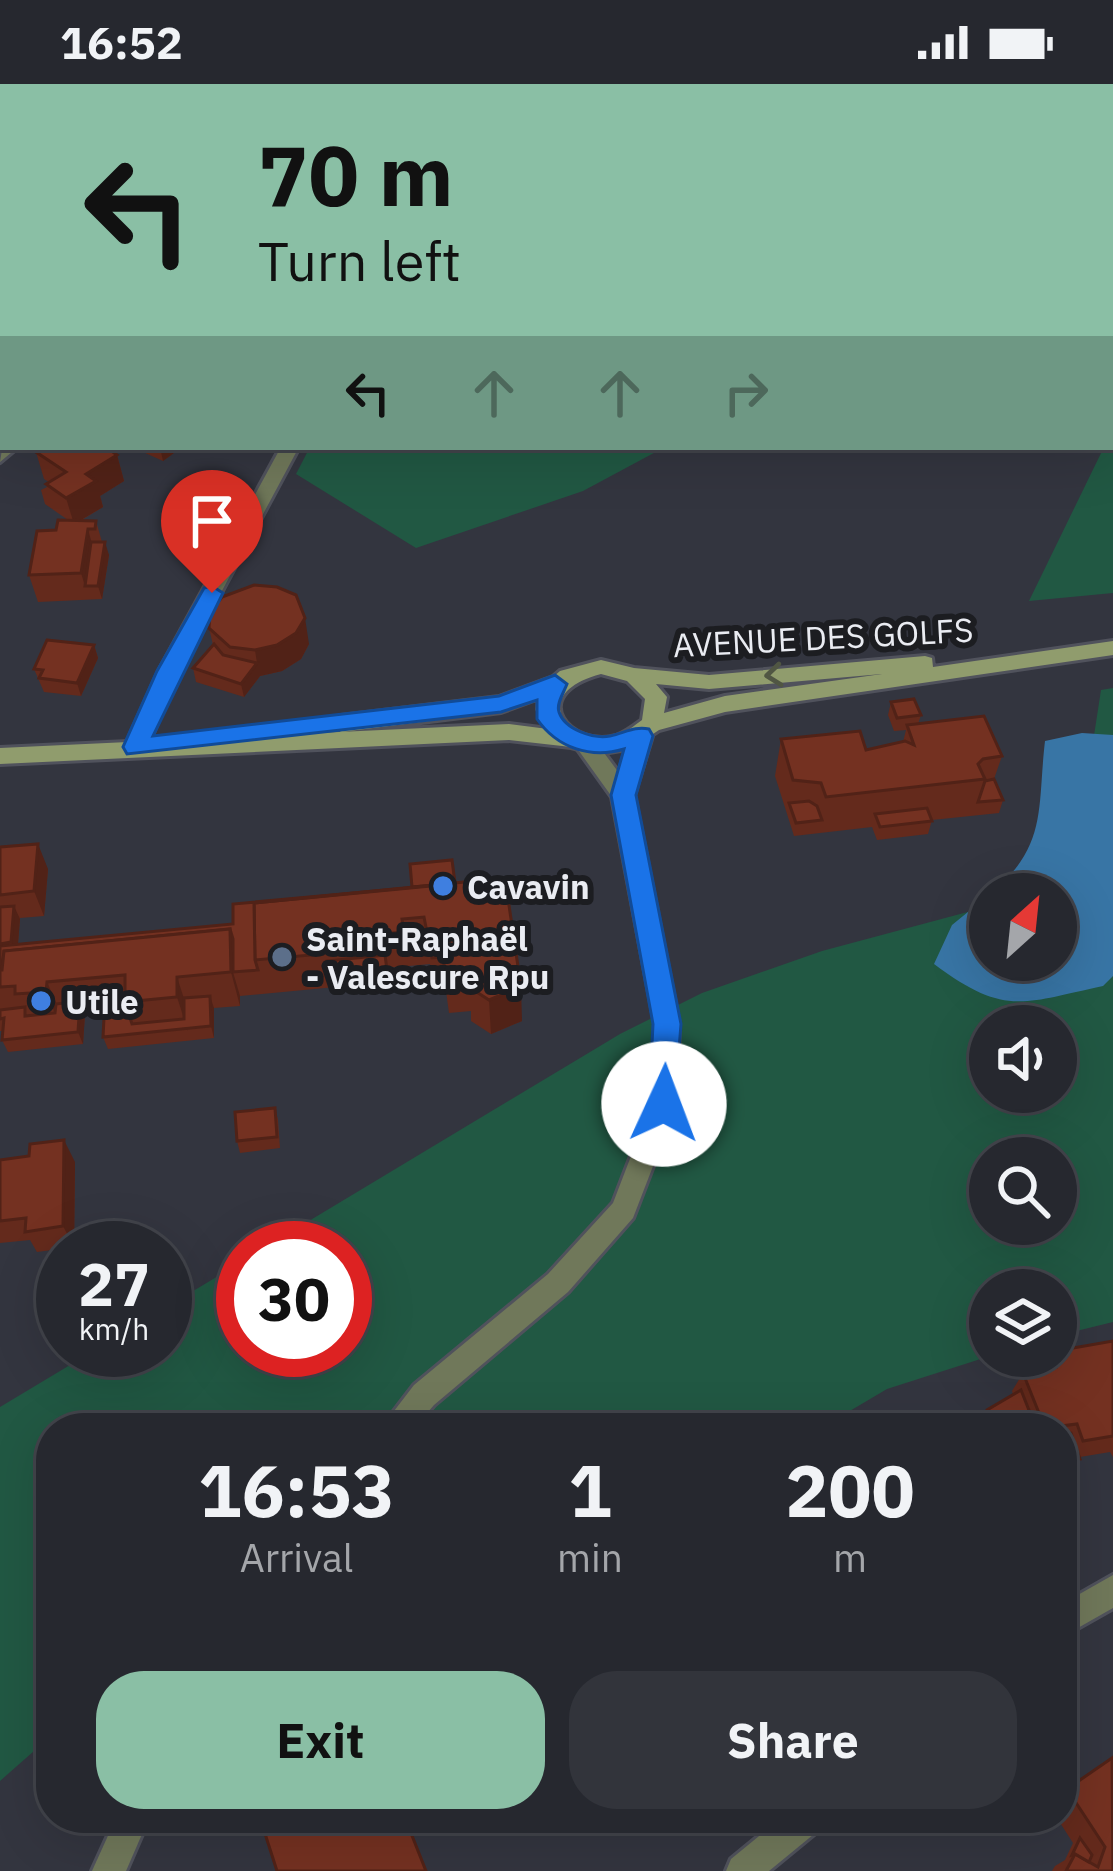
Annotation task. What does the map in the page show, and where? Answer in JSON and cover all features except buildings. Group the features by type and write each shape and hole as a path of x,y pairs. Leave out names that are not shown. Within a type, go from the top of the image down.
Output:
{"main road":[{"name":"AVENUE DES GOLFS","path":"646,730 725,704 1113,648"},
{"name":"AVENUE DES GOLFS","path":"634,675 710,682 860,665 1016,659"},
{"path":"0,756 176,744 509,732 624,743 646,730 656,698 634,675 619,669 584,669 501,704 176,744"},
{"path":"555,684 546,707 549,719 578,741"}],"street":[{"path":"136,747 169,671 288,450"},
{"path":"623,795 646,730"},
{"path":"408,1413 558,1283 624,1210 664,1104 667,1024 623,795 578,741"},
{"path":"1077,1613 1113,1590"},
{"path":"109,1871 126,1833"},
{"path":"743,1871 789,1833"}],"green space":[{"path":"308,450 659,450 583,491 416,548 296,474"},
{"path":"1103,450 1113,450 1113,593 1029,601"},
{"path":"1113,688 1113,1322 1077,1331 1077,1269 969,1269 969,1363 887,1389 846,1413 36,1413 36,1749 0,1781 0,1407 50,1377 192,1377 192,1292 216,1277 216,1377 372,1377 372,1221 309,1221 620,1034 702,993 822,951 969,912 969,981 1077,981 1077,873 1064,873 1079,833 1101,690"}],"water":[{"path":"1082,733 1113,735 1113,976 1103,986 1053,997 998,999 934,964 952,925 969,911 969,981 1077,981 1077,873 1011,873 1031,843 1036,825 1045,741"}],"place":[{"name":"Cavavin","path":"443,886"},
{"name":"Saint-Raphaël - Valescure Rpu","path":"282,957"},
{"name":"Utile","path":"41,1001"}],"route":[{"path":"212,593 169,671 136,747 501,704 555,684 548,694 549,719 570,739 605,746 640,736 623,795 667,1024 664,1104"}]}
